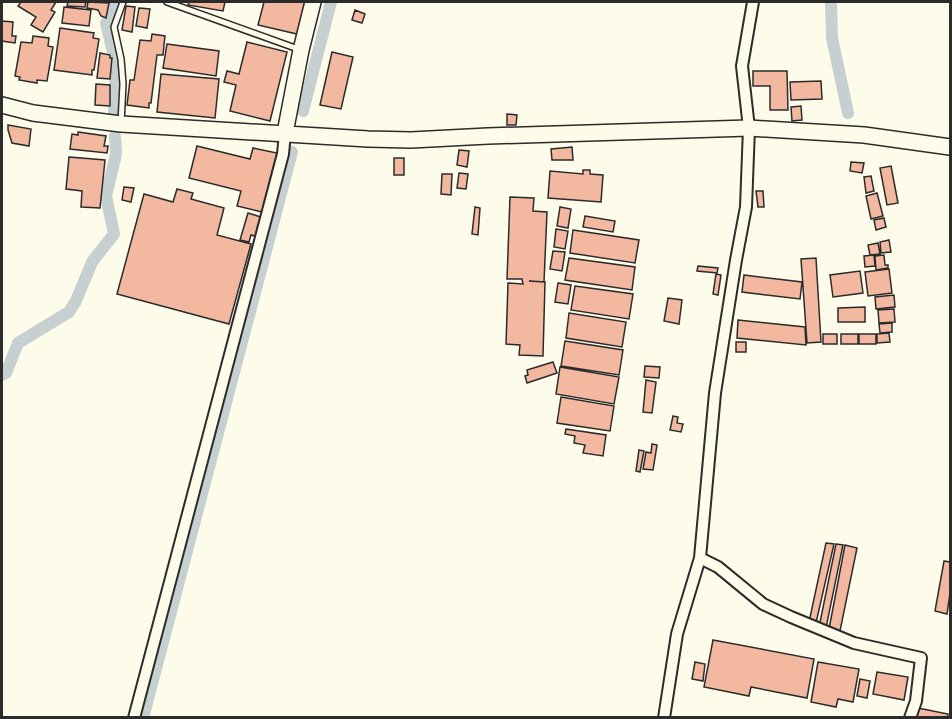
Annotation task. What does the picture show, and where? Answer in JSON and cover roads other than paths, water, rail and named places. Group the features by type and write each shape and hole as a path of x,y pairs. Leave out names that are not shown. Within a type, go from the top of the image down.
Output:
{"street":[{"path":"134,717 283,154 301,50 314,2"},
{"path":"664,717 677,634 700,558 715,393 746,207 749,128 742,66 753,2"},
{"path":"2,105 33,113 121,124 411,140 749,128 864,135 951,147"},
{"path":"700,558 718,567 763,604 791,617 854,643 921,658 916,701 910,717"}],"lane":[{"path":"121,124 122,59 114,27 123,2"},
{"path":"167,2 301,50"}],"waterway":[{"path":"114,113 116,65 106,23 116,2"},
{"path":"303,111 331,2"},
{"path":"831,2 832,38 848,113"},
{"path":"2,375 6,373 18,343 69,312 92,262 114,234 106,196 116,154 115,136"},
{"path":"143,718 292,152"}]}
